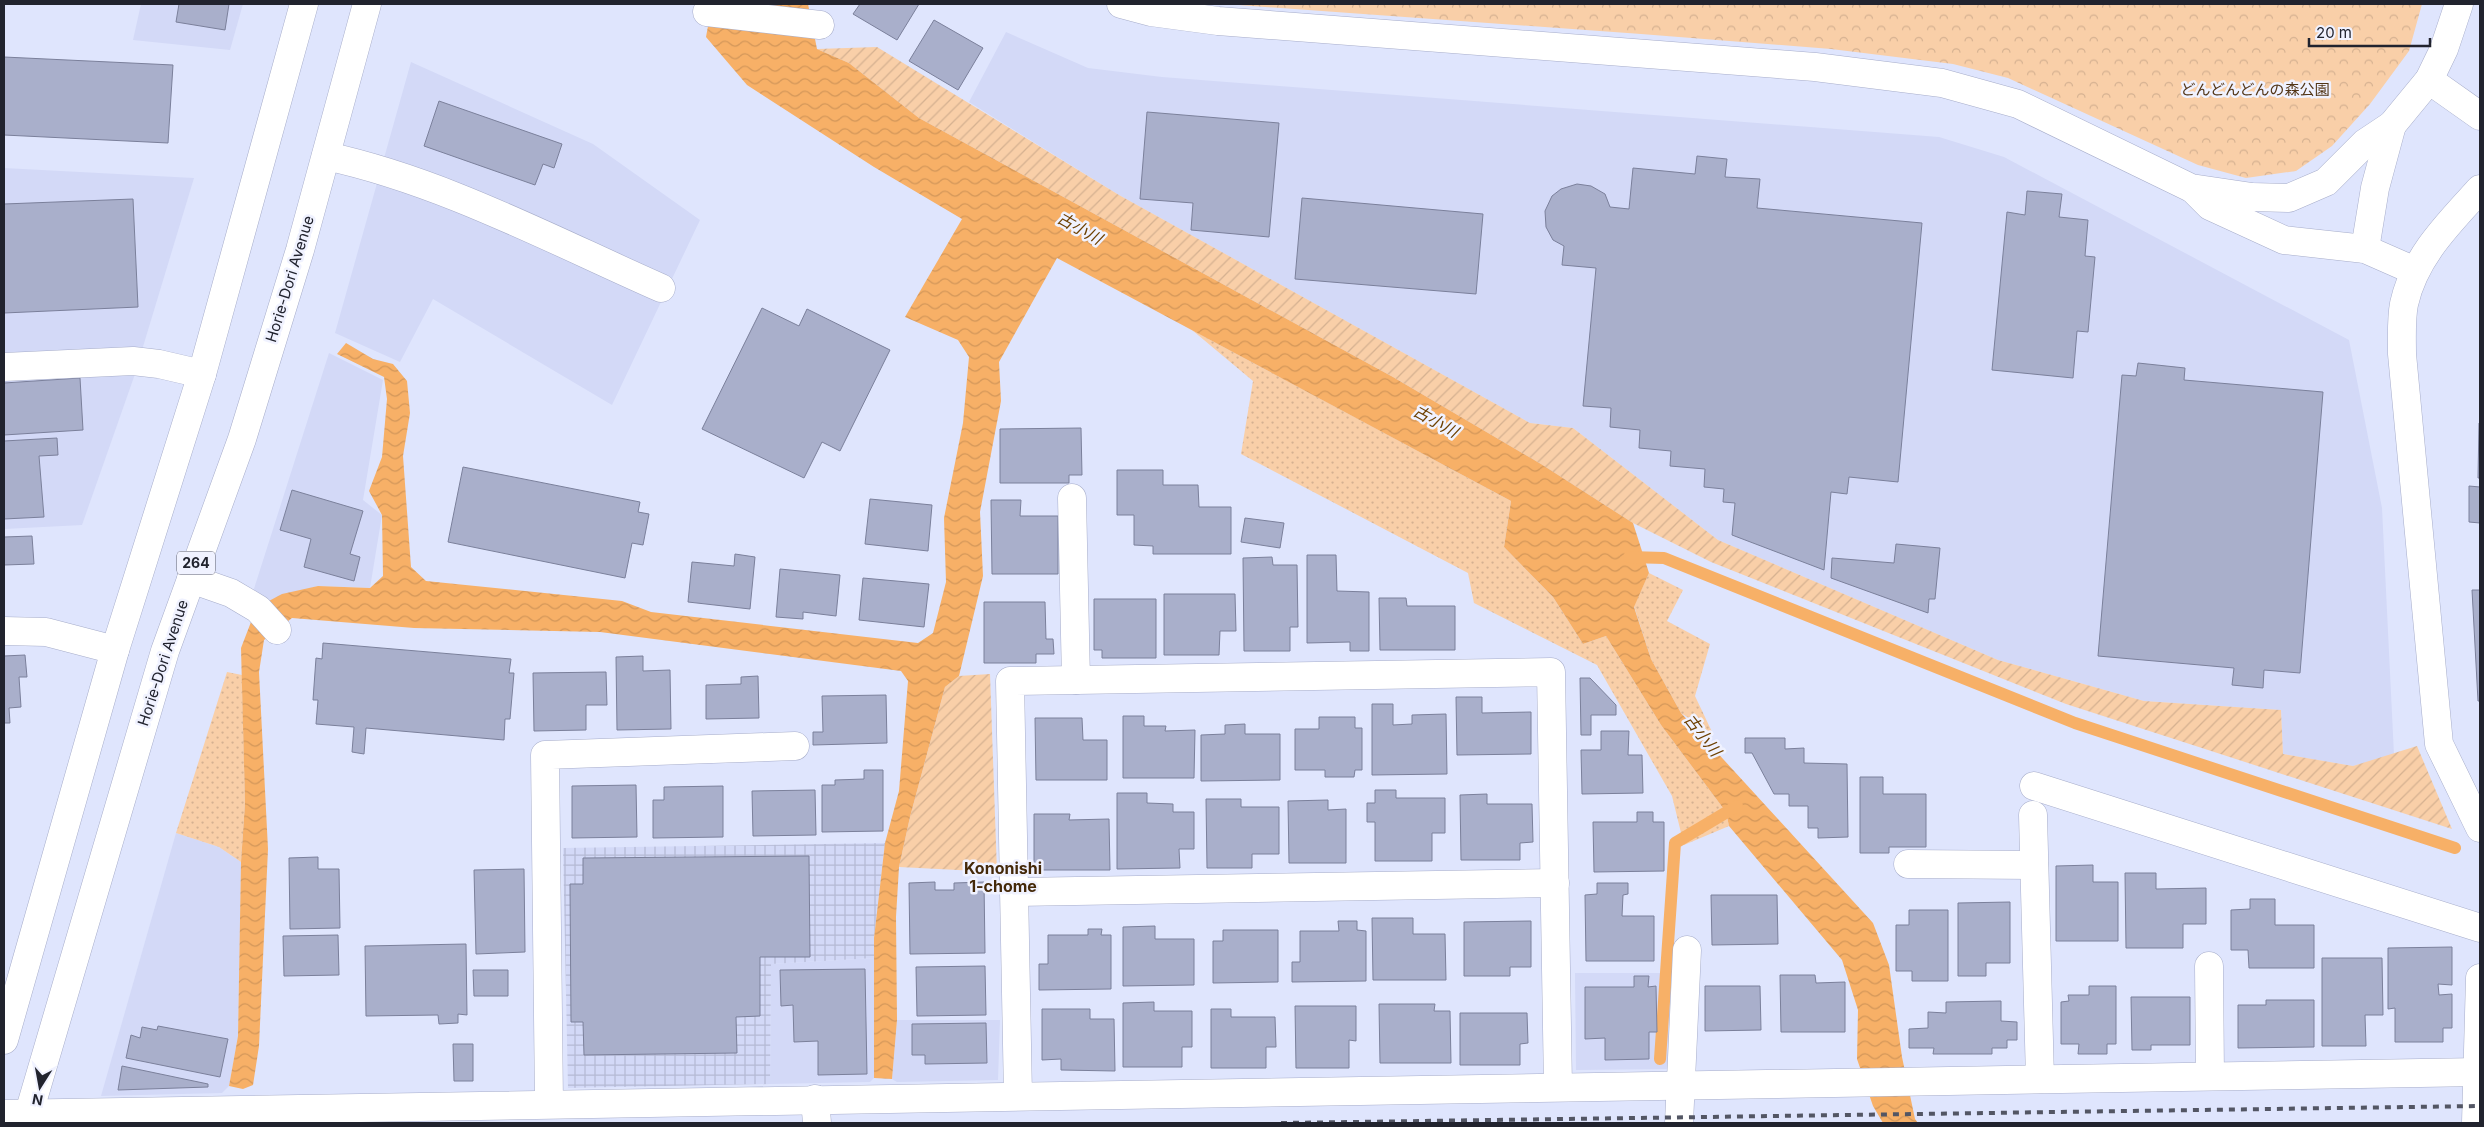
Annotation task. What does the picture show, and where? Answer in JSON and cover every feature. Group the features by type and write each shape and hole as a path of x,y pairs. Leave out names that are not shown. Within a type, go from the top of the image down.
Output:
{"main road":[{"path":"4,1040 8,1005 114,650 202,374 304,4"},
{"name":"Horie-Dori Avenue","path":"19,1117 165,651 242,439 300,250 367,4"},
{"path":"1121,4 1151,12 1218,21 1815,67 1942,83 2018,104 2191,188 2252,198 2289,198 2326,182 2365,143 2392,125 2429,80 2444,49 2459,4"},
{"path":"707,12 820,25"},
{"path":"2429,80 2480,116"},
{"path":"2365,249 2375,188 2392,125"},
{"path":"326,156 366,165 428,185 661,288"},
{"path":"2191,188 2210,206 2284,240 2365,249 2415,271"},
{"path":"2480,189 2437,237 2415,271 2404,305 2403,364 2439,744 2472,792 2480,828"},
{"path":"4,367 133,361 202,374"},
{"path":"1072,498 1076,680"},
{"path":"191,579 231,593 258,609 277,630"},
{"path":"4,631 46,632 114,650"},
{"path":"1018,1096 1010,681 1551,672 1558,1086"},
{"path":"549,1103 545,755 795,746"},
{"path":"2034,786 2480,928"},
{"path":"2032,815 2040,1079"},
{"path":"1908,864 2034,866"},
{"path":"1014,892 1555,883"},
{"path":"1679,1123 1687,950"},
{"path":"2209,966 2210,1076"},
{"path":"2476,1123 2480,1072 2480,978"},
{"path":"19,1117 549,1103 816,1111 1018,1096 2480,1072"}],"shaded area":[{"path":"141,4 243,4 230,50 133,40"},
{"path":"1006,32 1088,68 1162,77 1939,137 2004,157 2349,340 2382,508 2394,755 2353,766 2283,754 2281,710 2144,701 1998,660 1718,540 1573,428 1530,423 1119,195 969,102"},
{"path":"411,62 593,144 700,220 612,405 433,299 400,362 335,333"},
{"path":"4,168 194,178 142,350 4,357"},
{"path":"329,353 383,380 363,500 382,515 370,588 318,586 267,602 253,592"},
{"path":"135,374 82,525 4,529 4,379"},
{"path":"176,833 219,847 241,862 238,1037 229,1086 222,1093 101,1096"},
{"path":"885,843 874,938 875,958 771,964 770,1084 568,1088 563,848"},
{"path":"875,958 874,1078 870,1082 770,1084 771,964"},
{"path":"1575,973 1678,973 1669,1069 1576,1070"},
{"path":"897,1020 1000,1020 998,1080 897,1082 892,1079"}],"green space":[{"name":"どんどんどんの森公園","path":"1225,4 2422,4 2409,51 2370,104 2332,146 2296,171 2246,178 2198,165 2008,78 1953,64 1831,49"},
{"path":"877,47 1119,195 1530,423 1573,428 1718,540 1998,660 2144,701 2281,710 2283,754 2353,766 2417,746 2452,829 2066,704 1711,562 1633,523 1541,464 1393,377 919,118 849,63 817,49"},
{"path":"1192,330 1511,501 1504,547 1553,597 1583,644 1606,636 1661,725 1726,812 1729,826 1684,845 1672,796 1597,665 1474,603 1468,573 1241,454 1253,381"},
{"path":"1649,573 1683,590 1667,621 1710,644 1695,696 1713,734 1681,713 1651,659 1634,606"},
{"path":"227,672 242,675 245,803 241,862 219,847 176,833"},
{"path":"990,674 997,872 899,867 910,817 945,687 959,676"}],"water":[{"name":"古小川","path":"712,4 808,4 817,49 849,63 919,118 1393,377 1541,464 1633,523 1649,573 1634,607 1651,659 1681,713 1873,923 1889,965 1902,1057 1915,1119 1918,1123 1883,1123 1873,1106 1857,1059 1858,1010 1842,960 1729,826 1726,812 1661,725 1606,636 1583,644 1553,597 1504,547 1511,501 1057,258 999,362 1001,401 980,512 983,576 959,676 945,687 910,817 899,867 896,917 897,1020 892,1079 874,1078 874,938 885,843 899,791 908,681 901,671 600,632 414,628 292,618 264,640 259,672 268,849 259,1046 253,1085 243,1089 229,1086 238,1036 241,862 245,803 241,648 251,622 267,602 282,594 318,586 370,588 383,576 382,515 369,491 382,457 387,399 384,377 337,354 346,343 373,359 393,364 407,381 410,413 403,456 411,567 426,581 622,601 651,612 918,643 933,633 946,582 944,518 963,423 969,357 958,340 905,317 962,219 874,167 747,85 706,37"}],"building":[{"path":"179,4 229,4 225,30 176,22"},
{"path":"860,4 919,4 897,40 853,14"},
{"path":"934,20 983,48 958,90 909,61"},
{"path":"4,57 173,65 168,143 4,135"},
{"path":"439,101 562,144 554,168 543,164 535,185 424,146"},
{"path":"1147,112 1279,123 1269,237 1191,230 1193,203 1140,199"},
{"path":"1697,156 1727,159 1725,177 1760,179 1757,208 1922,223 1898,482 1849,477 1847,494 1831,492 1824,570 1732,535 1735,503 1723,502 1724,489 1704,487 1705,469 1670,466 1671,451 1639,448 1640,430 1610,427 1611,408 1583,406 1596,268 1562,265 1564,246 1553,240 1546,227 1545,211 1552,196 1561,189 1577,184 1591,186 1605,194 1610,207 1629,209 1633,168 1695,174"},
{"path":"2027,191 2062,194 2059,217 2088,220 2085,256 2095,257 2088,332 2077,331 2073,378 1992,370 2007,212 2025,215"},
{"path":"1302,198 1483,214 1476,294 1295,279"},
{"path":"133,199 138,307 4,313 4,204"},
{"path":"762,308 799,326 807,309 890,350 840,451 822,442 804,478 702,429"},
{"path":"2138,363 2185,368 2184,380 2323,392 2300,673 2264,670 2263,688 2232,685 2234,668 2098,656 2122,375 2136,376"},
{"path":"80,378 83,430 4,435 4,383"},
{"path":"2479,423 2480,478 2478,478"},
{"path":"1081,428 1082,475 1069,475 1069,483 1000,483 1000,429"},
{"path":"57,438 58,455 39,456 44,517 4,519 4,441"},
{"path":"463,467 640,502 638,512 649,514 643,545 632,543 625,578 448,542"},
{"path":"1117,470 1163,470 1163,485 1198,485 1199,507 1231,507 1231,554 1153,554 1153,546 1134,545 1134,515 1117,515"},
{"path":"2469,486 2480,487 2480,523 2469,522"},
{"path":"292,490 363,511 350,554 360,557 354,581 304,567 311,539 280,530"},
{"path":"870,499 932,505 928,551 865,544"},
{"path":"991,500 1021,500 1020,516 1058,516 1058,574 992,574"},
{"path":"1245,518 1284,523 1280,548 1241,542"},
{"path":"32,536 34,564 4,565 4,537"},
{"path":"1896,544 1940,548 1935,599 1929,599 1928,613 1831,578 1832,558 1894,563"},
{"path":"735,554 755,557 750,609 688,602 692,562 734,566"},
{"path":"1307,555 1336,555 1337,591 1369,592 1369,651 1350,651 1350,642 1307,643"},
{"path":"1272,557 1273,565 1297,565 1298,627 1290,627 1290,651 1244,651 1243,558"},
{"path":"780,569 840,575 836,616 803,612 803,619 776,617"},
{"path":"863,578 929,584 924,627 859,620"},
{"path":"2472,590 2480,590 2480,701 2478,701"},
{"path":"1164,594 1235,594 1236,631 1220,631 1219,655 1164,655"},
{"path":"1379,598 1406,598 1407,606 1455,606 1455,650 1380,650"},
{"path":"1094,599 1156,599 1156,658 1102,658 1102,650 1094,650"},
{"path":"984,602 1045,602 1046,639 1053,639 1054,654 1036,654 1036,663 984,663"},
{"path":"323,643 511,659 509,673 514,673 510,719 505,719 504,740 366,728 364,754 352,752 354,727 316,724 318,700 313,700 316,658 322,659"},
{"path":"25,655 27,677 19,677 21,707 9,708 10,723 4,723 4,656"},
{"path":"643,656 643,671 670,670 671,729 617,730 616,657"},
{"path":"606,672 607,705 586,705 586,730 534,731 533,673"},
{"path":"758,676 759,718 706,719 706,685 741,684 741,677"},
{"path":"1580,678 1590,678 1616,705 1616,715 1591,715 1591,735 1581,735"},
{"path":"886,695 887,743 813,745 813,732 823,732 822,696"},
{"path":"1456,697 1482,697 1482,713 1531,712 1531,754 1457,755"},
{"path":"1372,704 1393,704 1393,725 1412,724 1412,715 1446,714 1447,774 1372,775"},
{"path":"1123,716 1144,716 1144,726 1166,726 1165,731 1195,730 1194,778 1123,778"},
{"path":"1319,717 1355,717 1355,728 1362,728 1362,770 1355,770 1354,777 1325,777 1325,770 1295,770 1295,729 1319,729"},
{"path":"1035,718 1082,718 1083,740 1107,740 1107,780 1036,780"},
{"path":"1245,724 1245,734 1280,734 1280,780 1201,781 1201,735 1225,734 1225,725"},
{"path":"1601,731 1629,731 1628,755 1642,755 1643,793 1582,794 1581,750 1601,750"},
{"path":"1745,738 1785,738 1785,749 1804,748 1804,763 1847,764 1848,837 1818,838 1818,828 1808,828 1808,806 1789,806 1789,794 1774,794 1752,753 1745,753"},
{"path":"864,770 883,770 883,831 822,832 822,785 835,785 835,780 864,779"},
{"path":"1860,777 1883,777 1883,794 1926,794 1926,847 1889,847 1889,853 1860,853"},
{"path":"636,785 637,837 572,838 572,786"},
{"path":"723,786 723,837 653,838 653,800 664,800 664,787"},
{"path":"815,790 816,835 753,836 752,791"},
{"path":"1375,790 1396,790 1396,798 1445,798 1445,833 1432,833 1432,861 1375,861 1375,822 1367,822 1367,803 1375,803"},
{"path":"1117,793 1147,793 1147,803 1173,804 1173,812 1194,812 1194,849 1179,849 1180,868 1117,869"},
{"path":"1487,794 1487,804 1532,804 1533,842 1520,843 1520,860 1461,860 1460,795"},
{"path":"1206,799 1241,799 1241,807 1279,807 1279,854 1252,854 1252,868 1207,868"},
{"path":"1328,800 1328,810 1346,809 1346,863 1289,863 1288,801"},
{"path":"1637,812 1653,812 1653,822 1664,822 1664,871 1594,872 1593,822 1637,822"},
{"path":"1034,814 1070,814 1069,820 1109,819 1110,870 1034,870"},
{"path":"809,856 810,957 760,957 760,1016 736,1017 737,1053 584,1055 583,1022 571,1022 570,884 583,884 583,858"},
{"path":"318,857 318,869 339,869 340,928 290,929 289,858"},
{"path":"2093,865 2093,882 2118,882 2118,941 2056,941 2056,866"},
{"path":"524,869 525,952 476,954 474,870"},
{"path":"2125,873 2156,873 2156,889 2206,888 2206,924 2183,924 2183,948 2126,948"},
{"path":"935,882 935,890 954,890 954,883 984,882 985,953 910,954 909,883"},
{"path":"1597,883 1628,883 1628,894 1623,895 1622,916 1654,916 1654,961 1586,961 1585,895 1597,894"},
{"path":"1711,895 1777,895 1778,944 1712,945"},
{"path":"2250,899 2275,899 2275,925 2314,925 2314,968 2249,968 2248,950 2231,950 2231,910 2250,909"},
{"path":"2010,902 2010,963 1986,963 1986,976 1958,976 1958,903"},
{"path":"1909,910 1948,910 1948,981 1912,981 1912,971 1896,971 1896,925 1909,925"},
{"path":"1372,918 1413,918 1413,934 1445,934 1446,980 1373,980"},
{"path":"1338,921 1357,921 1357,930 1366,931 1366,981 1292,982 1292,962 1300,962 1300,931 1339,931"},
{"path":"1531,921 1531,967 1510,967 1510,976 1464,976 1464,922"},
{"path":"1155,926 1155,939 1194,939 1194,985 1123,986 1123,927"},
{"path":"1088,929 1102,929 1101,935 1111,935 1111,989 1039,990 1039,964 1048,964 1048,935 1088,935"},
{"path":"1223,930 1278,930 1278,982 1213,983 1213,941 1223,941"},
{"path":"338,935 339,975 284,976 283,936"},
{"path":"466,944 467,1015 458,1014 458,1023 439,1024 438,1015 366,1016 365,946"},
{"path":"2452,947 2452,985 2438,984 2439,995 2452,994 2452,1028 2443,1028 2443,1042 2395,1042 2395,1008 2388,1009 2388,948"},
{"path":"2322,958 2382,958 2383,1015 2365,1015 2366,1046 2322,1046"},
{"path":"985,966 986,1015 917,1016 916,967"},
{"path":"865,969 867,1074 818,1075 818,1041 794,1042 793,1005 781,1006 780,970"},
{"path":"473,970 508,970 508,996 474,996"},
{"path":"1780,975 1815,975 1816,983 1845,982 1845,1032 1781,1032"},
{"path":"1634,976 1649,976 1648,987 1656,986 1657,1032 1649,1032 1649,1059 1605,1060 1605,1038 1585,1039 1585,987 1634,987"},
{"path":"1705,986 1760,986 1761,1030 1705,1031"},
{"path":"2089,986 2116,986 2116,1044 2107,1044 2107,1054 2078,1054 2079,1044 2061,1044 2061,1002 2069,1001 2068,995 2089,995"},
{"path":"2131,997 2190,997 2190,1045 2151,1045 2151,1050 2132,1050"},
{"path":"2266,1000 2314,1000 2314,1047 2238,1048 2238,1005 2266,1005"},
{"path":"2001,1001 2001,1021 2017,1022 2017,1040 2007,1040 2007,1048 1992,1048 1992,1054 1933,1054 1934,1048 1909,1048 1909,1029 1928,1028 1928,1012 1946,1013 1946,1002"},
{"path":"1154,1002 1154,1011 1192,1011 1192,1047 1182,1047 1182,1067 1123,1067 1123,1003"},
{"path":"1379,1004 1435,1004 1434,1011 1450,1011 1451,1063 1380,1063"},
{"path":"1295,1006 1356,1006 1356,1041 1349,1040 1349,1068 1296,1068"},
{"path":"1042,1009 1090,1009 1090,1019 1114,1019 1115,1071 1061,1070 1061,1059 1042,1060"},
{"path":"1211,1009 1231,1009 1231,1017 1275,1017 1276,1047 1266,1047 1266,1068 1211,1068"},
{"path":"1460,1013 1527,1013 1528,1043 1520,1044 1520,1065 1460,1065"},
{"path":"986,1023 987,1063 925,1064 925,1055 912,1055 912,1024"},
{"path":"158,1026 228,1039 220,1077 126,1058 131,1035 140,1038 142,1027 157,1030"},
{"path":"453,1044 473,1044 473,1081 454,1081"},
{"path":"122,1066 208,1084 208,1087 118,1090"}],"waterway":[{"path":"1629,557 1664,558 2075,723 2455,848"},
{"path":"1660,1059 1675,843 1737,806"}],"railway":[{"path":"1281,1123 2480,1106"}],"district":[{"name":"Kononishi 1-chome","path":"1003,877"}]}
